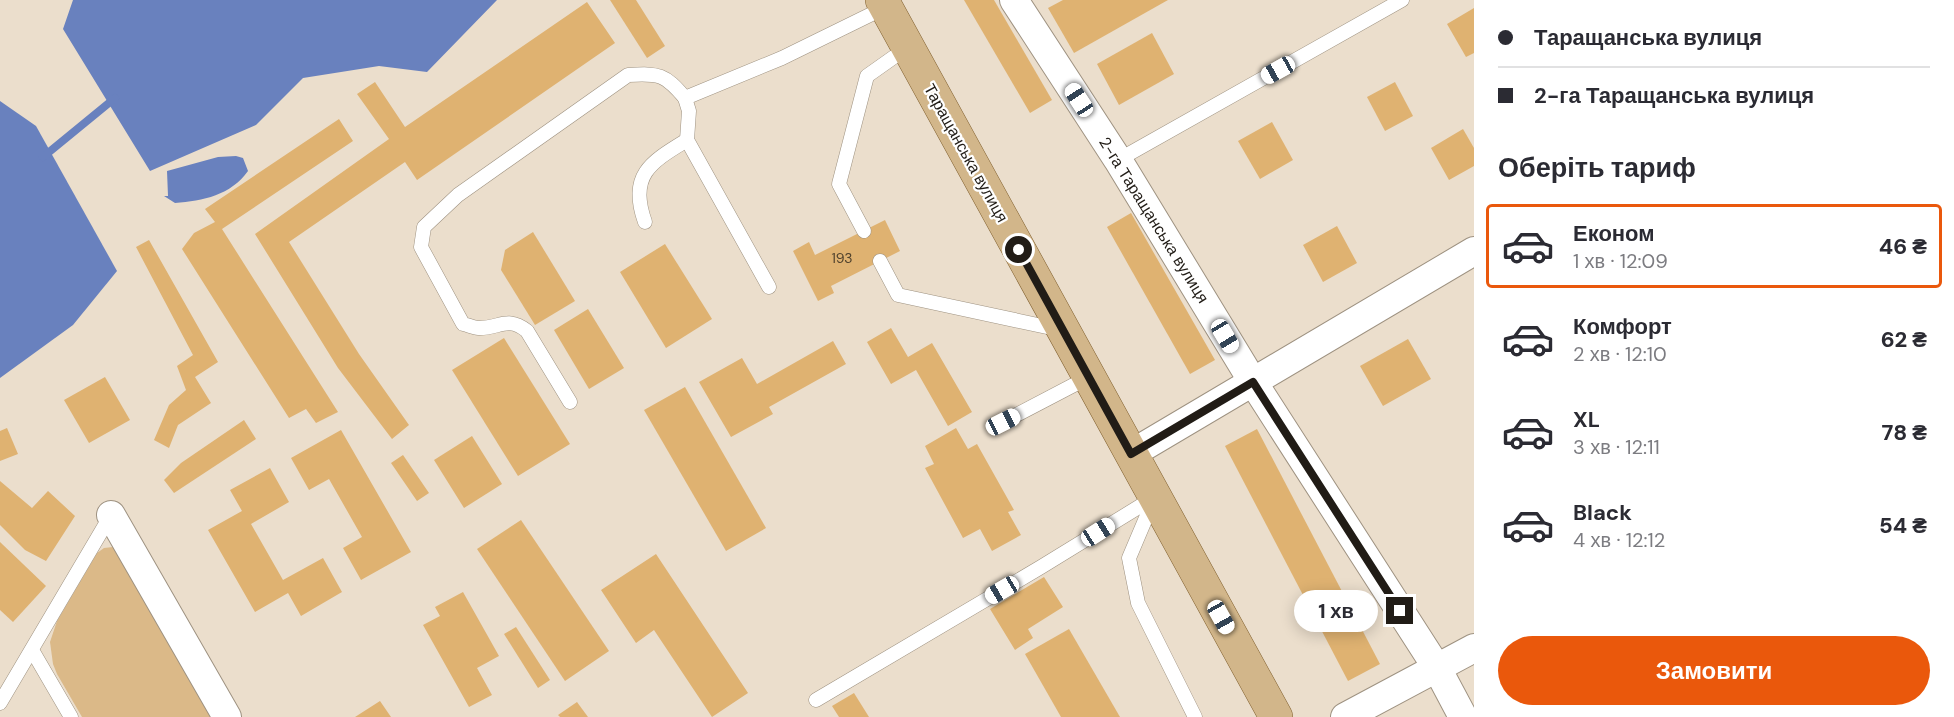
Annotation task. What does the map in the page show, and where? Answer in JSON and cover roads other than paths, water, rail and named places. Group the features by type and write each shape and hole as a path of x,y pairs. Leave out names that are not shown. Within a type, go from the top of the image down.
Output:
{"main road":[{"name":"Таращанська вулиця","path":"884,4 1276,717"}],"street":[{"name":"2-га Таращанська вулиця","path":"1014,0 1118,160 1253,382 1437,668 1463,717"},
{"path":"1131,454 1474,251"},
{"path":"111,515 227,717"},
{"path":"1346,717 1474,648"}],"lane":[{"path":"1118,160 1402,0"},
{"path":"685,98 782,58 884,4"},
{"path":"864,231 839,184 867,76 908,47"},
{"path":"570,402 527,331 518,324 503,323 479,328 464,324 421,248 424,227 458,195 628,75 651,73 670,80 685,98 689,111 687,140 769,287"},
{"path":"645,222 639,207 641,178 656,159 687,140"},
{"path":"880,261 898,295 1064,331"},
{"path":"1003,422 1089,377"},
{"path":"816,700 1155,497"},
{"path":"1155,497 1129,558 1138,603 1195,717"},
{"path":"0,703 111,515"},
{"path":"32,650 71,717"}],"water":[{"path":"73,0 497,0 427,72 379,66 303,78 256,125 150,171 63,29"},
{"path":"0,101 36,126 117,271 73,325 0,378"},
{"path":"218,157 243,158 248,171 225,191 196,201 175,203 164,196 168,196 167,171"}],"waterway":[{"path":"43,157 115,98"}]}
